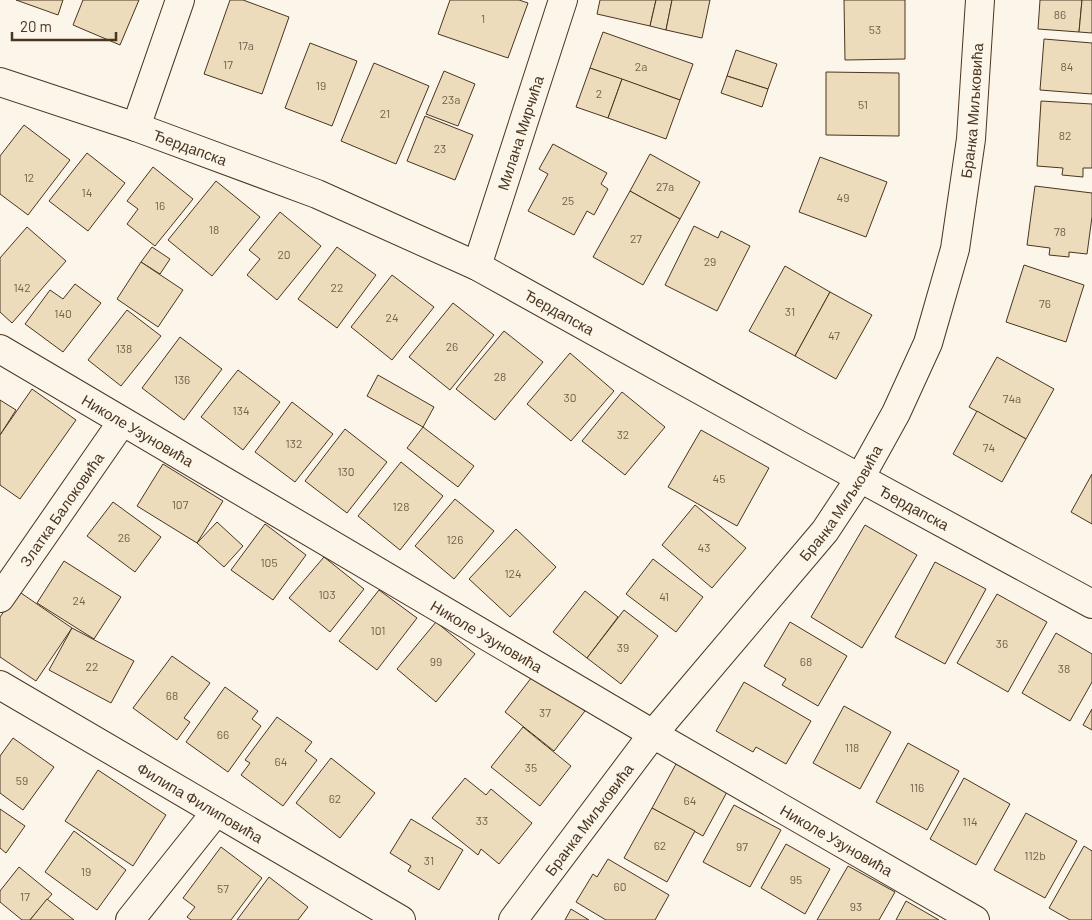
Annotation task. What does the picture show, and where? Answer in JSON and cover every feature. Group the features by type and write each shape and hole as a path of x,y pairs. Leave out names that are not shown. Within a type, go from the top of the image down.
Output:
{"street":[{"path":"136,127 180,0"},
{"name":"Милана Мирчића","path":"477,266 563,0"},
{"name":"Бранка Миљковића","path":"512,920 652,734 825,531 860,478 896,413 928,344 955,249 971,139 980,0"},
{"name":"Ђердапска","path":"0,82 136,127 316,194 477,266 1092,604"},
{"name":"Николе Узуновића","path":"0,349 652,734 975,920"},
{"name":"Златка Балоковића","path":"0,598 122,422"},
{"name":"Филипа Филиповића","path":"0,685 401,920"},
{"path":"130,920 216,812"}],"building":[{"path":"16,0 63,0 58,15"},
{"path":"83,0 139,0 120,45 73,25"},
{"path":"230,0 243,0 289,17 262,94 204,74"},
{"path":"450,0 519,0 528,3 508,58 438,34"},
{"path":"600,0 656,0 650,26 597,14"},
{"path":"656,0 672,0 666,30 650,26"},
{"path":"672,0 710,0 702,38 666,30"},
{"path":"844,0 905,0 905,59 845,60"},
{"path":"1040,0 1082,0 1079,32 1038,29"},
{"path":"1082,0 1092,0 1092,33 1079,32"},
{"path":"603,32 693,64 680,100 590,68"},
{"path":"1044,39 1092,43 1092,94 1040,90"},
{"path":"310,43 357,61 332,126 285,108"},
{"path":"736,50 777,64 768,89 727,76"},
{"path":"374,63 429,86 396,164 341,141"},
{"path":"590,68 622,79 608,118 576,107"},
{"path":"444,71 475,84 458,126 426,114"},
{"path":"826,72 899,73 899,136 826,135"},
{"path":"727,76 768,89 762,107 721,93"},
{"path":"622,79 680,100 666,139 608,118"},
{"path":"1041,101 1092,104 1092,168 1083,168 1083,177 1062,175 1063,168 1037,166"},
{"path":"425,116 473,135 455,180 407,161"},
{"path":"24,125 70,160 28,215 0,194 0,156"},
{"path":"553,144 607,173 601,184 608,189 594,215 587,211 574,235 528,211 548,174 539,169"},
{"path":"87,153 125,183 88,231 49,201"},
{"path":"650,154 700,182 680,219 630,191"},
{"path":"820,157 887,182 866,237 799,212"},
{"path":"153,167 193,199 155,246 127,224 138,209 127,201"},
{"path":"216,181 260,217 212,276 168,240"},
{"path":"1035,186 1092,193 1092,217 1087,254 1069,252 1069,257 1049,255 1050,248 1027,245"},
{"path":"630,191 680,219 643,285 593,257"},
{"path":"280,212 321,246 277,300 247,275 260,259 249,250"},
{"path":"694,226 718,238 721,231 750,246 717,311 665,285"},
{"path":"27,227 66,261 12,323 0,312 0,258"},
{"path":"152,247 170,259 160,274 141,262"},
{"path":"337,247 376,275 337,328 298,299"},
{"path":"141,262 183,290 158,327 117,299"},
{"path":"1024,265 1084,285 1066,342 1006,322"},
{"path":"785,266 830,292 795,356 749,331"},
{"path":"392,275 434,307 392,360 351,327"},
{"path":"75,284 101,303 63,352 25,324 50,290 63,299"},
{"path":"830,292 872,315 836,379 795,356"},
{"path":"453,303 494,335 450,390 409,357"},
{"path":"127,310 161,336 121,386 88,360"},
{"path":"504,331 543,362 495,420 456,389"},
{"path":"180,337 222,369 184,420 142,388"},
{"path":"570,353 614,391 571,441 527,404"},
{"path":"997,357 1054,389 1026,439 969,407"},
{"path":"238,370 280,402 243,450 201,417"},
{"path":"378,375 434,407 423,427 367,396"},
{"path":"32,389 76,420 20,499 0,485 0,435"},
{"path":"622,392 665,427 625,475 582,441"},
{"path":"0,400 16,410 0,435"},
{"path":"292,402 333,434 295,482 255,452"},
{"path":"977,411 1026,439 1002,482 953,454"},
{"path":"423,427 474,466 458,487 407,448"},
{"path":"345,429 387,462 347,513 305,481"},
{"path":"701,430 769,468 737,526 668,487"},
{"path":"401,462 443,496 400,550 358,516"},
{"path":"163,464 223,501 197,543 137,506"},
{"path":"1092,474 1092,524 1071,512"},
{"path":"455,499 494,531 454,579 415,546"},
{"path":"113,502 161,537 135,572 87,536"},
{"path":"695,505 746,548 712,588 662,545"},
{"path":"217,522 243,546 224,567 197,543"},
{"path":"265,524 306,555 273,600 231,570"},
{"path":"865,525 917,555 862,648 811,617"},
{"path":"516,529 556,567 510,617 469,579"},
{"path":"324,557 364,589 330,632 289,598"},
{"path":"653,559 703,597 676,632 626,594"},
{"path":"64,561 121,597 94,639 37,603"},
{"path":"935,562 986,589 945,664 895,637"},
{"path":"379,590 417,618 377,670 339,641"},
{"path":"18,591 72,628 36,681 0,657 0,617"},
{"path":"585,591 618,617 587,658 553,632"},
{"path":"997,594 1047,622 1008,692 957,663"},
{"path":"624,610 658,636 621,684 587,658"},
{"path":"436,622 475,654 436,702 397,669"},
{"path":"790,622 847,656 818,706 782,685 786,679 764,666"},
{"path":"72,628 134,661 111,703 49,670"},
{"path":"1056,633 1092,654 1092,682 1070,721 1022,693"},
{"path":"172,656 210,683 184,718 190,722 177,740 133,708"},
{"path":"535,673 585,711 554,751 505,712"},
{"path":"744,682 811,721 786,764 756,747 753,752 716,731"},
{"path":"225,687 258,711 252,719 261,726 228,772 186,742"},
{"path":"844,706 891,732 860,789 813,763"},
{"path":"1092,709 1092,730 1083,725"},
{"path":"277,717 312,742 305,751 317,760 283,806 241,775 250,763 245,760"},
{"path":"523,727 571,766 540,806 491,767"},
{"path":"13,738 54,767 23,810 0,793 0,756"},
{"path":"908,743 959,771 927,830 876,802"},
{"path":"331,758 375,793 340,838 296,803"},
{"path":"676,764 727,792 703,836 652,808"},
{"path":"98,770 166,815 133,866 65,821"},
{"path":"465,778 486,795 491,789 532,823 499,864 481,849 478,855 432,818"},
{"path":"964,778 1010,804 976,865 930,839"},
{"path":"734,805 781,830 750,887 703,862"},
{"path":"652,808 695,831 667,882 624,858"},
{"path":"0,809 25,826 6,853 0,848"},
{"path":"1026,813 1077,841 1045,898 994,870"},
{"path":"411,819 463,850 439,890 408,871 411,866 390,853"},
{"path":"74,831 126,870 97,910 45,872"},
{"path":"786,844 830,869 805,914 761,888"},
{"path":"1084,846 1092,851 1092,920 1070,920 1049,908"},
{"path":"221,847 262,878 231,920 191,920 187,917 195,907 183,898"},
{"path":"608,859 669,895 655,920 606,920 576,902 593,874 597,877"},
{"path":"848,866 895,892 879,920 817,920"},
{"path":"19,867 52,894 30,920 22,920 0,902 0,891"},
{"path":"269,877 308,907 298,920 237,920"},
{"path":"47,899 74,920 30,920"},
{"path":"906,901 939,920 896,920"},
{"path":"571,909 589,920 565,920"}]}
